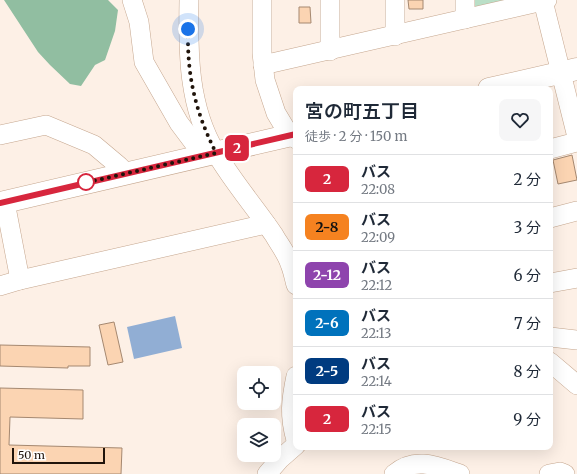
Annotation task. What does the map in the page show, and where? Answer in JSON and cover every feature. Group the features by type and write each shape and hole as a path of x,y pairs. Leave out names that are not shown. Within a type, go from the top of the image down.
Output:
{"main road":[{"path":"502,86 569,70"},
{"path":"2,202 293,136"}],"street":[{"path":"132,0 139,22 144,62 179,123 194,143 216,153"},
{"path":"189,0 188,44 190,79 198,113 216,153 266,224 290,263 293,274"},
{"path":"262,0 262,53 265,80 276,113 285,128 293,134"},
{"path":"330,0 330,51"},
{"path":"395,0 395,36"},
{"path":"465,0 465,20"},
{"path":"263,66 465,20 545,0 569,70 577,137"},
{"path":"0,135 46,124 94,145 126,173"},
{"path":"553,148 577,142"},
{"path":"2,202 20,280"},
{"path":"553,217 577,211"},
{"path":"0,286 20,280 266,224"},
{"path":"553,282 577,278"},
{"path":"553,337 577,340"},
{"path":"553,365 577,385"},
{"path":"293,392 291,402 293,430"},
{"path":"267,474 280,459 293,448"},
{"path":"394,474 402,467 417,464 434,464 460,474"},
{"path":"549,474 560,472 565,474"}],"green space":[{"path":"4,0 108,0 118,10 115,31 105,60 95,65 81,86 70,84 38,52"},
{"path":"471,0 518,0 479,9 471,4"}],"water":[{"path":"175,316 182,348 134,359 127,327"}],"building":[{"path":"408,0 423,0 423,9 409,9"},
{"path":"299,7 310,7 311,23 299,23"},
{"path":"572,155 577,180 558,184 553,160"},
{"path":"114,322 123,362 108,365 99,325"},
{"path":"0,345 90,347 90,366 68,366 68,368 0,366"},
{"path":"0,388 83,390 83,419 10,417 9,445 122,448 121,474 0,474"}],"bus line":[{"name":"2","path":"0,203 293,135"}],"route":[{"path":"86,182 80,184 216,153 198,113 190,79 188,29"}]}
